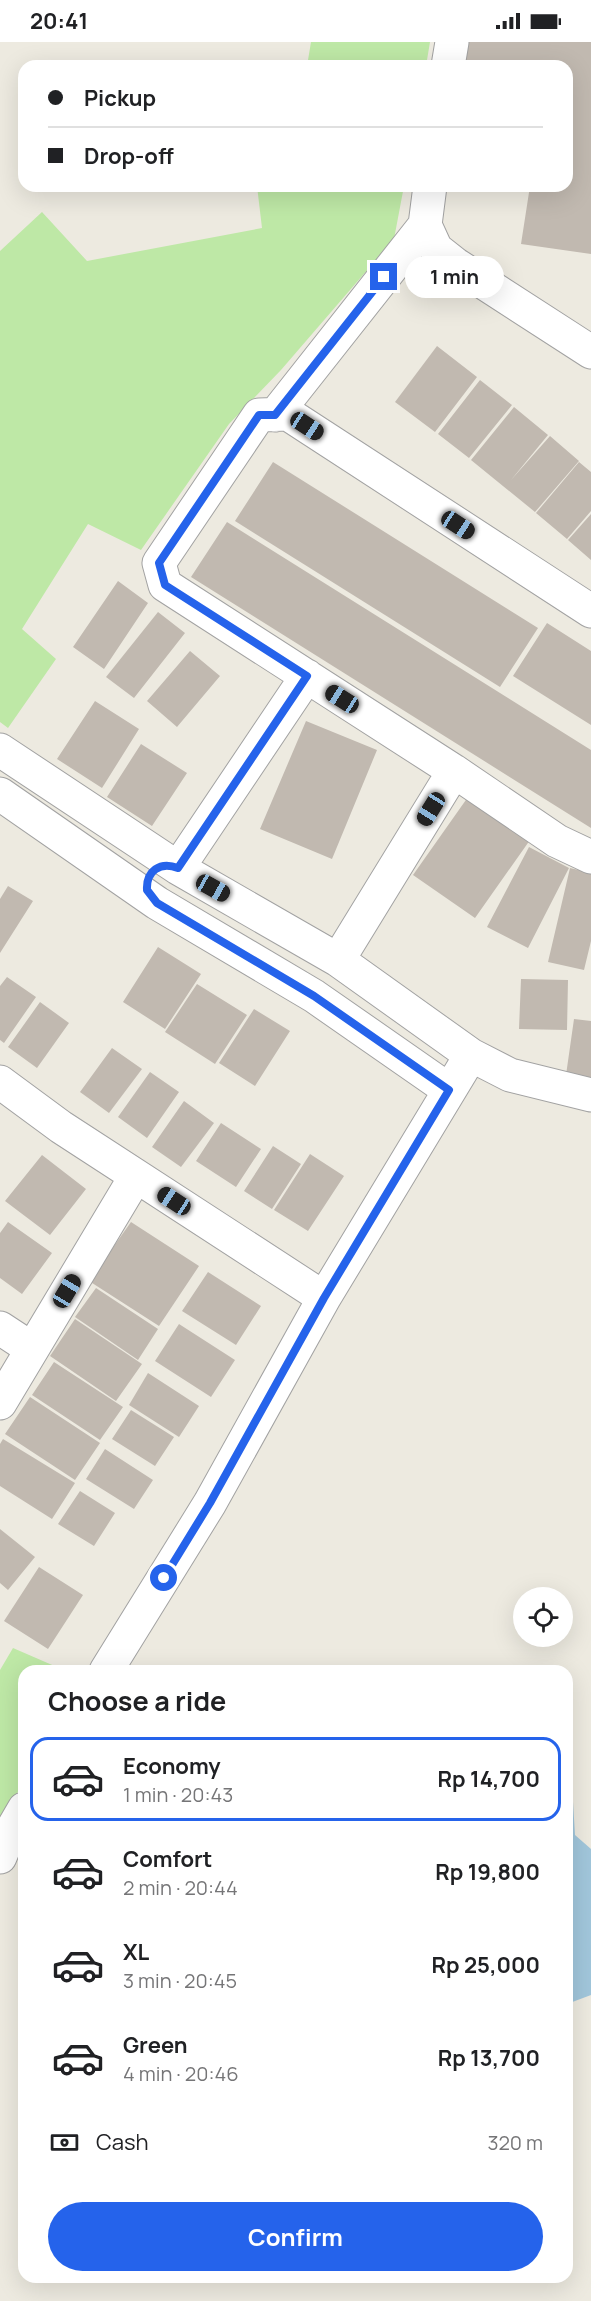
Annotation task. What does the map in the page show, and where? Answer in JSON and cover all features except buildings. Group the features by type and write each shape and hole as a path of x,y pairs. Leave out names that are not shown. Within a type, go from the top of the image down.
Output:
{"street":[{"path":"449,60 452,42"},
{"path":"275,415 425,225 429,192"},
{"path":"425,225 436,249 455,264 591,352"},
{"path":"591,611 288,414 259,415 159,563 160,574 165,585 454,771 557,842 591,857"},
{"path":"178,868 307,676"},
{"path":"0,750 178,868 338,960 471,1055 510,1075 591,1095"},
{"path":"338,960 454,771"},
{"path":"0,794 157,903 314,996 449,1090"},
{"path":"157,903 147,890 149,875 162,865 178,868"},
{"path":"110,1665 210,1503 324,1298 471,1055"},
{"path":"0,1082 61,1127 324,1298"},
{"path":"0,1403 136,1176"},
{"path":"0,1328 32,1349"},
{"path":"0,1857 18,1819"}],"green space":[{"path":"311,42 430,42 427,60 308,60"},
{"path":"258,192 403,192 394,239 281,370 229,424 141,550 88,524 22,629 56,659 8,728 0,722 0,251 42,212 87,261 262,228"},
{"path":"13,1648 52,1665 18,1665 18,1792 0,1823 0,1670"}],"water":[{"path":"573,1802 575,1835 591,1849 591,1995 573,2002"}],"route":[{"path":"164,1578 210,1503 324,1298 449,1090 314,996 157,903 147,890 149,875 155,869 162,865 178,868 307,676 165,585 160,574 159,563 259,415 275,415 384,277"}]}
